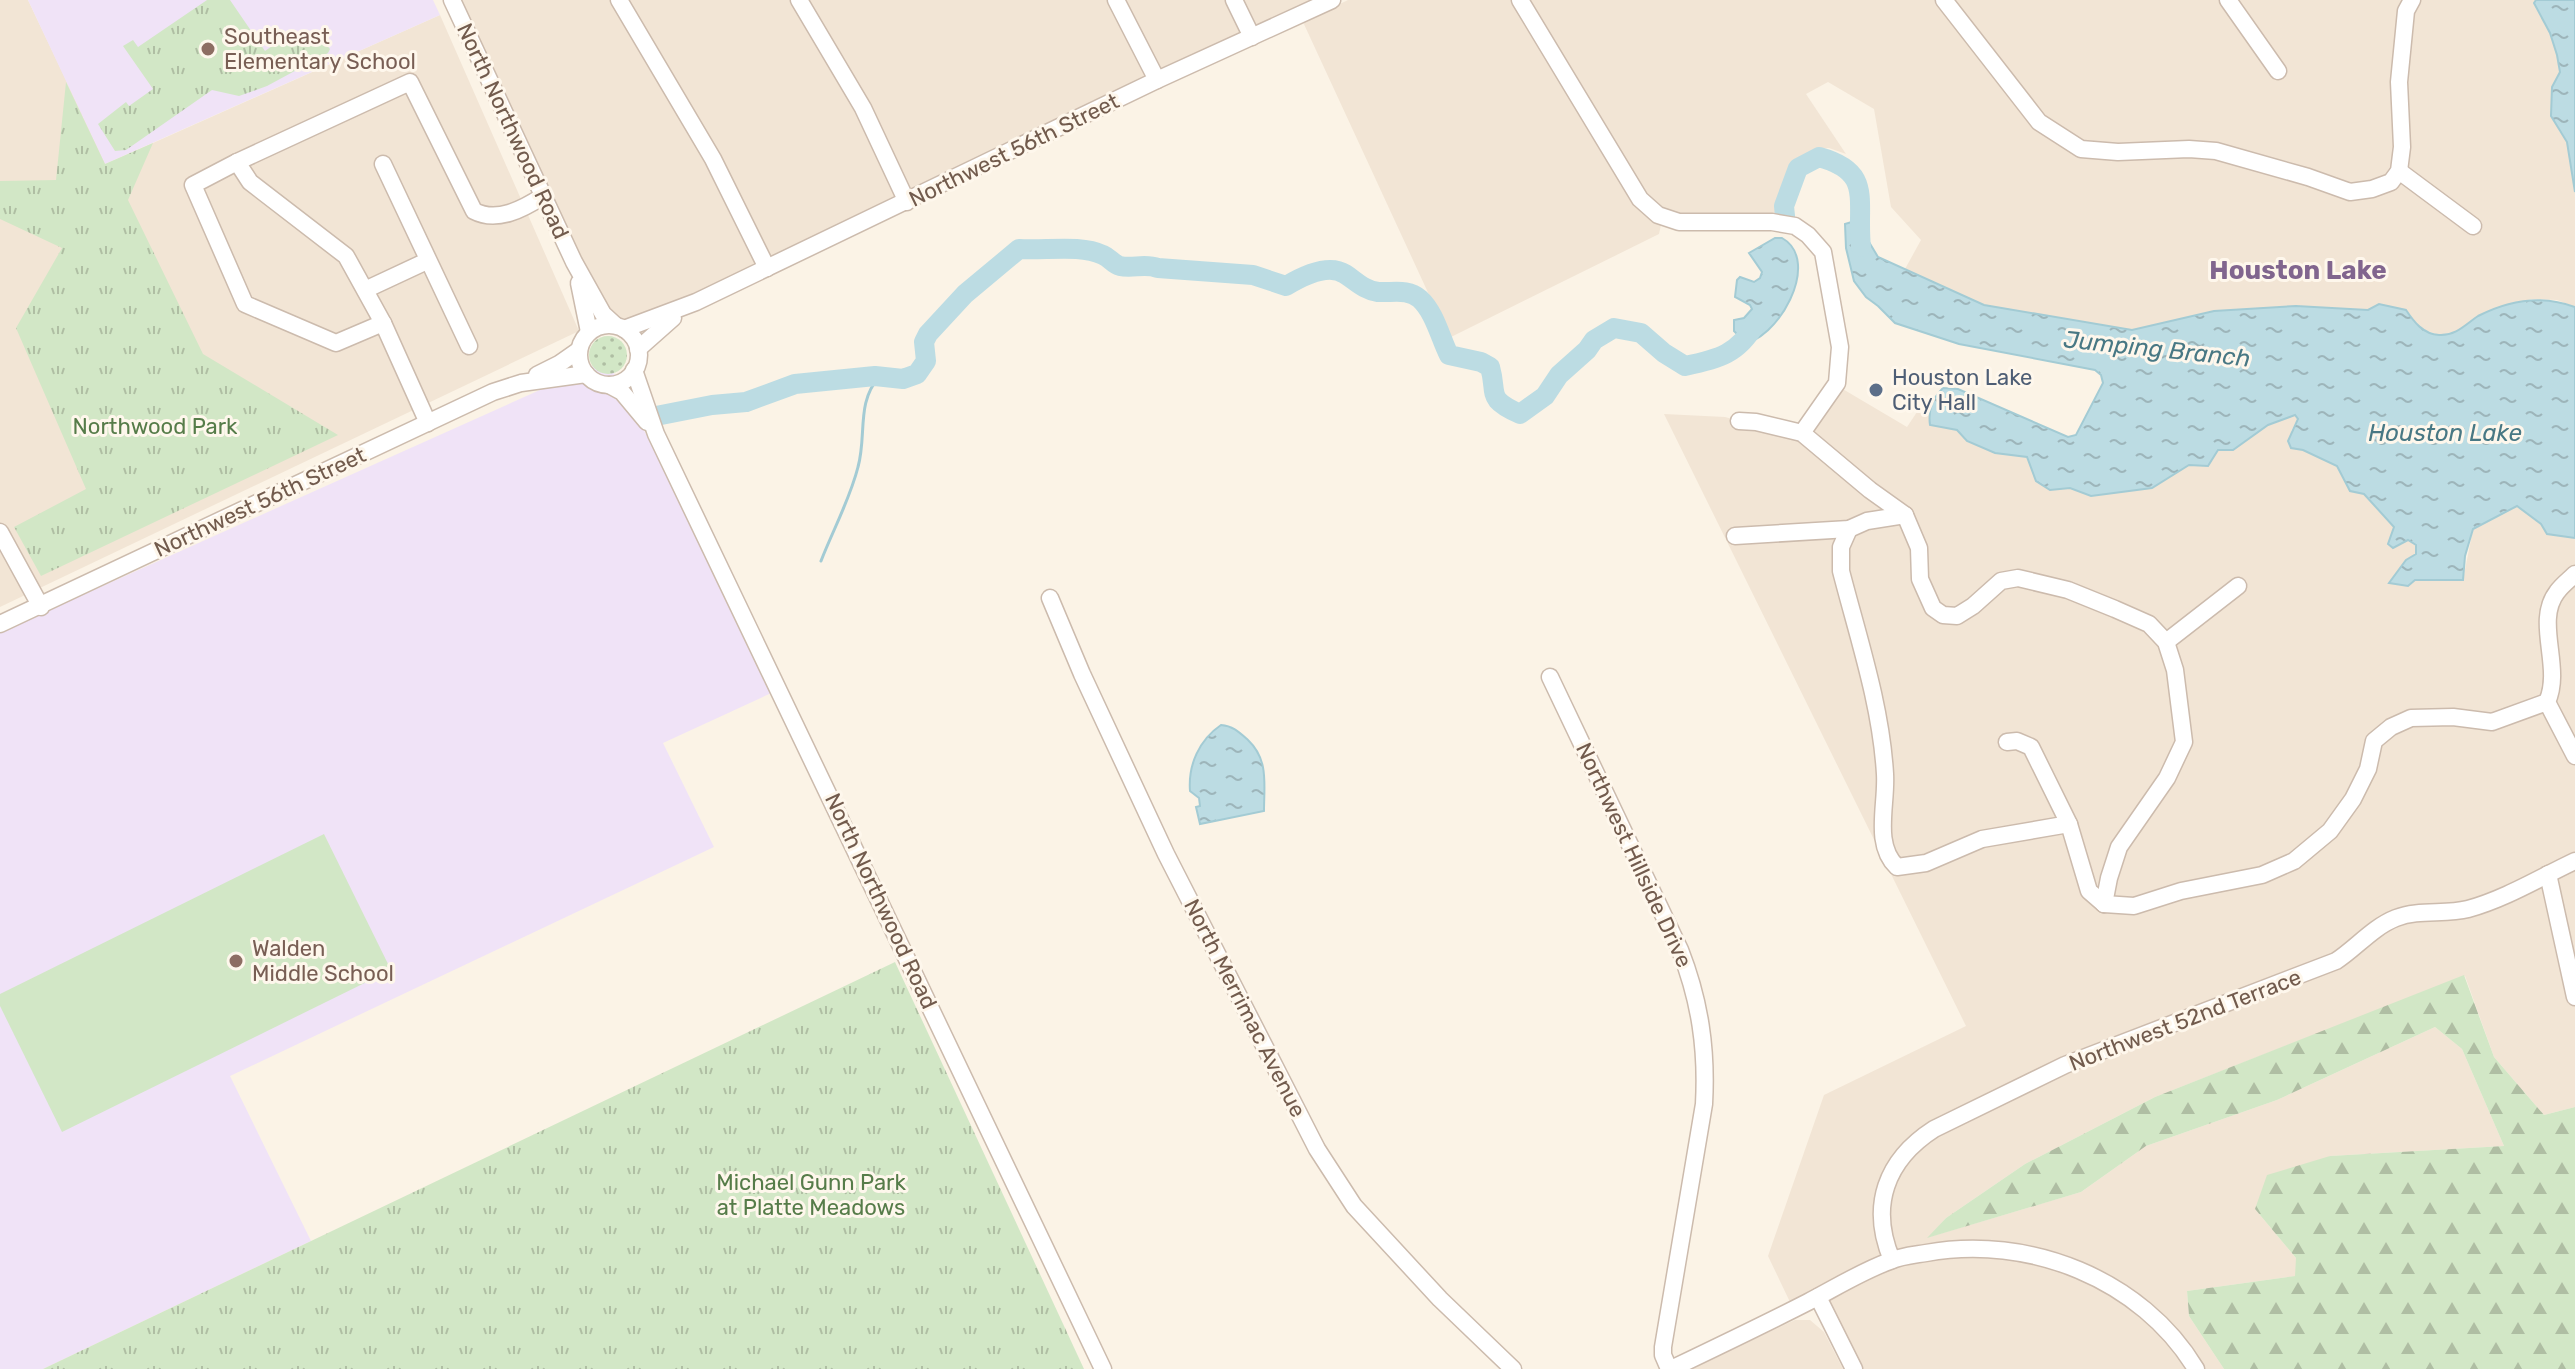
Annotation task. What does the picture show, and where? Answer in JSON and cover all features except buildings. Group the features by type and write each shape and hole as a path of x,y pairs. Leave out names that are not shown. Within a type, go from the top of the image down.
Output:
{"street":[{"name":"North Northwood Road","path":"452,0 574,262 603,314 619,327"},
{"path":"619,0 713,159 767,268"},
{"path":"799,0 863,108 907,202"},
{"path":"1116,0 1157,80"},
{"path":"1234,0 1252,37"},
{"name":"Northwest 56th Street","path":"619,327 696,302 1157,80 1332,0"},
{"path":"1520,0 1640,199 1658,215 1679,222 1772,222 1795,226 1823,252 1840,347 1837,383 1802,433"},
{"path":"1944,0 2039,122 2081,149 2118,152 2216,151 2350,192 2391,182 2399,171 2402,147 2399,82 2406,11 2412,0"},
{"path":"2228,0 2278,71"},
{"path":"383,323 336,343 245,304 193,185 410,82 474,211 491,217 504,215 543,196"},
{"path":"237,162 250,182 346,256 367,289 428,423"},
{"path":"383,164 469,346"},
{"path":"2399,171 2473,226"},
{"path":"367,289 427,261"},
{"name":"North Northwood Road","path":"574,262 589,332"},
{"name":"Northwest 56th Street","path":"638,349 656,330 696,302"},
{"path":"596,327 619,327 635,341 638,349 634,370 628,378 609,385 593,380 586,374 579,359 579,350 589,332 596,327"},
{"name":"Northwest 56th Street","path":"0,624 493,392 521,383 579,350"},
{"name":"North Northwood Road","path":"634,370 656,434 1103,1369"},
{"name":"Northwest 56th Street","path":"521,383 586,374"},
{"name":"North Northwood Road","path":"609,385 622,392 656,434"},
{"path":"1739,421 1802,433 1905,515 1919,548 1920,579 1933,608 1943,615 1957,616 2001,581 2018,578 2068,590 2115,609 2149,624 2166,642 2175,670 2184,742 2167,778 2119,847 2104,904"},
{"path":"1735,536 1849,529 1867,521 1905,515"},
{"path":"1849,529 1841,547 1841,571 1882,730 1886,777 1883,836 1888,858 1897,867 1926,863 1982,839 2069,824"},
{"path":"0,532 41,607"},
{"path":"2007,742 2017,741 2031,747 2069,824 2089,891 2104,904 2134,906 2181,891 2262,875 2294,861 2330,831 2353,799 2368,769 2374,741 2391,727 2411,718 2453,717 2492,722 2547,702 2553,689 2547,616 2555,593 2575,574"},
{"path":"2166,642 2238,586"},
{"name":"North Merrimac Avenue","path":"1050,598 1166,854 1317,1149 1354,1206 1440,1299 1513,1369"},
{"name":"Northwest Hillside Drive","path":"1550,677 1680,950 1694,987 1703,1029 1706,1072 1704,1104 1663,1347 1663,1355 1670,1369"},
{"path":"2547,702 2575,756"},
{"name":"Northwest 52nd Terrace","path":"1892,1260 1880,1213 1886,1185 1903,1154 1934,1129 2065,1065 2336,961 2395,918 2482,905 2575,861"},
{"path":"2548,874 2575,997"},
{"path":"1670,1369 1892,1260 1967,1248 2049,1259 2103,1281 2150,1314 2196,1369"},
{"path":"1818,1297 1854,1369"}],"shaded area":[{"path":"0,0 28,0 106,164 440,15 579,331 0,607"},
{"name":"Southeast Elementary School","path":"28,0 433,0 440,15 105,164"},
{"path":"458,0 1316,0 679,302 625,321 603,304"},
{"path":"1348,0 2536,0 2534,3 2550,33 2560,72 2552,87 2559,131 2567,142 2575,192 2575,307 2557,300 2531,299 2479,316 2458,331 2439,335 2417,327 2406,310 2379,304 2369,310 2214,311 2132,330 1984,305 1905,269 1921,240 1891,207 1874,109 1828,82 1806,94 1846,154 1829,148 1817,149 1795,159 1784,183 1779,217 1687,216 1664,211 1659,234 1449,338 1303,22"},
{"name":"Walden Middle School","path":"607,360 780,689 663,743 714,847 230,1076 311,1241 43,1369 0,1369 0,632"},
{"path":"1841,388 1907,427 1919,409 1929,414 1930,425 1957,430 1967,441 1995,453 2027,457 2036,481 2050,489 2070,488 2091,496 2152,488 2189,465 2208,466 2218,450 2233,450 2268,425 2295,415 2298,419 2291,431 2303,450 2337,466 2350,491 2364,494 2394,527 2394,548 2408,540 2416,545 2415,580 2463,580 2473,529 2517,506 2541,524 2547,534 2575,538 2575,1107 2544,1115 2494,1057 2465,976 2155,1097 2025,1164 1946,1218 1929,1237 2081,1192 2146,1146 2277,1100 2435,1027 2462,1049 2504,1146 2330,1156 2255,1209 2296,1258 2296,1276 2187,1291 2189,1316 2224,1369 1861,1369 1819,1287 1790,1302 1768,1256 1824,1095 1966,1026 1664,414 1725,417 1796,436"},
{"path":"1795,1320 1810,1320 1824,1332 1843,1369 1689,1369"}],"green space":[{"path":"207,0 230,0 265,51 288,35 299,44 315,32 330,49 328,53 267,86 239,96 212,90 126,150 115,151 98,124 126,102 129,106 153,89 123,46 133,40 138,47"},
{"name":"Northwood Park","path":"66,82 105,164 153,143 128,200 203,354 338,435 41,576 14,527 86,489 16,328 62,248 0,219 0,181 56,180"},
{"path":"608,336 621,342 627,355 621,368 608,374 595,368 589,355 595,342"},
{"path":"324,834 391,970 62,1132 0,1006 0,994"},
{"name":"Michael Gunn Park at Platte Meadows","path":"895,962 1084,1369 43,1369"},
{"path":"2464,975 2494,1057 2544,1115 2575,1107 2575,1369 2224,1369 2189,1316 2187,1291 2295,1276 2296,1258 2255,1209 2267,1175 2330,1156 2504,1146 2462,1049 2435,1027 2277,1100 2146,1146 2081,1192 1927,1238 1946,1218 2025,1164 2155,1097"}],"water":[{"path":"2536,0 2575,0 2575,192 2567,142 2551,116 2552,87 2560,72 2557,55 2550,33 2534,3"},
{"name":"Houston Lake","path":"1858,220 1865,223 1869,242 1878,257 1984,305 2132,330 2214,311 2296,306 2368,310 2379,304 2406,310 2424,330 2445,335 2456,332 2478,316 2514,303 2538,300 2575,307 2575,538 2547,534 2541,524 2517,506 2473,529 2465,556 2463,580 2415,580 2408,586 2389,583 2406,560 2416,554 2416,545 2408,540 2393,548 2388,544 2394,527 2364,494 2350,491 2337,466 2303,450 2291,448 2288,441 2298,419 2295,415 2268,425 2233,450 2218,450 2208,466 2189,465 2152,488 2091,496 2070,488 2050,490 2036,481 2027,457 1995,453 1967,441 1957,430 1930,425 1930,410 1943,388 1958,389 2068,437 2076,435 2103,383 2101,375 2095,370 1959,344 1895,323 1866,297 1854,281 1846,248 1845,224"},
{"path":"1775,238 1782,238 1793,249 1798,264 1796,281 1790,299 1768,330 1754,340 1740,344 1739,336 1734,331 1734,320 1744,318 1752,309 1735,297 1737,280 1740,277 1754,282 1760,278 1762,272 1749,253"},
{"path":"1221,725 1239,732 1259,756 1264,773 1264,811 1200,824 1196,807 1200,806 1199,798 1190,791 1191,772 1201,746"}],"waterway":[{"name":"Jumping Branch","path":"1785,216 1784,206 1798,168 1819,157 1836,163 1848,171 1859,190 1861,247"},
{"name":"Jumping Branch","path":"656,416 746,402 795,384 875,376 903,379 917,374 926,361 924,342 928,334 965,294 1019,249 1084,250 1103,255 1120,266 1253,275 1286,286 1307,275 1331,270 1345,274 1373,291 1410,293 1430,311 1449,355 1490,367 1497,399 1520,414 1545,396 1559,375 1594,340 1614,328 1641,333 1685,366 1726,354 1742,342 1756,323"},
{"path":"821,561 855,479 861,455 867,398 879,377"}],"place":[{"name":"Southeast Elementary School","path":"208,49"},
{"name":"Houston Lake City Hall","path":"1876,390"},
{"name":"Walden Middle School","path":"236,961"}],"district":[{"name":"Houston Lake","path":"2298,270"}]}
